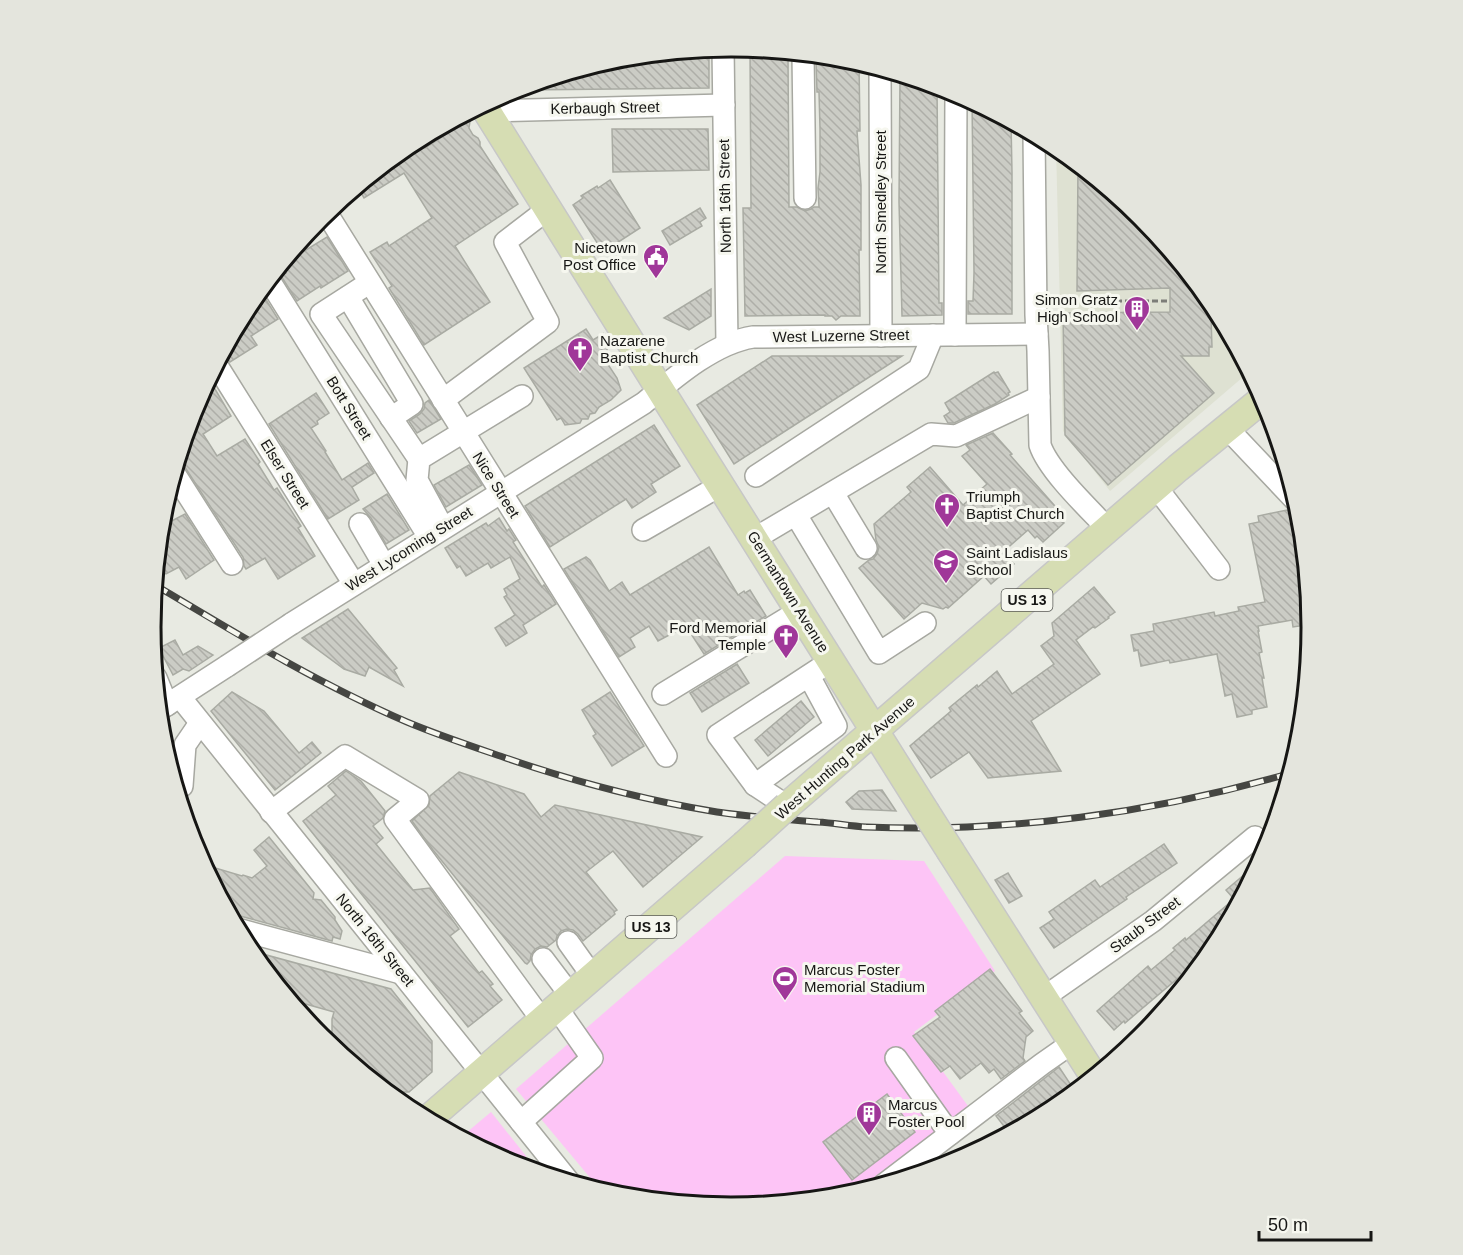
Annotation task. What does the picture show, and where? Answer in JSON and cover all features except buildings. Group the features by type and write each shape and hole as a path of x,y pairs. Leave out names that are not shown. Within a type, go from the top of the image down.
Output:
{"main road":[{"name":"Germantown Avenue","path":"487,112 799,611 820,669 875,731 1090,1071"},
{"name":"West Hunting Park Avenue","path":"434,1114 1156,487 1257,404"}],"street":[{"name":"North 16th Street","path":"723,57 728,344"},
{"path":"803,62 805,198"},
{"name":"North Smedley Street","path":"880,76 881,336"},
{"path":"955,335 956,103"},
{"name":"Kerbaugh Street","path":"496,108 724,105"},
{"path":"1034,144 1039,439 1042,450 1060,477 1108,529"},
{"path":"443,400 548,322 505,242 548,209"},
{"name":"Nice Street","path":"331,221 666,756"},
{"path":"369,283 321,314 419,459 417,480 436,532"},
{"name":"Bott Street","path":"274,287 436,532"},
{"path":"348,297 412,404 391,418"},
{"name":"West Luzerne Street","path":"660,389 679,373 728,344 753,337 1037,334"},
{"path":"756,476 919,369 933,335"},
{"name":"Elser Street","path":"221,372 354,584"},
{"name":"West Lycoming Street","path":"169,704 436,532 644,403 660,389"},
{"path":"419,459 522,396"},
{"path":"754,539 932,434 956,436 1038,397"},
{"path":"1227,428 1285,489"},
{"path":"180,482 232,564"},
{"path":"644,530 721,485"},
{"path":"1156,487 1219,569"},
{"path":"833,492 866,548"},
{"path":"796,515 879,653 925,623"},
{"path":"360,524 384,565"},
{"path":"663,694 799,611"},
{"path":"755,785 836,726 820,669 718,735 755,785 788,806"},
{"name":"North 16th Street","path":"169,704 200,723 561,1172"},
{"path":"182,782 185,745 200,723"},
{"path":"271,812 345,756 418,800 395,819 557,1008 592,1058 521,1122"},
{"name":"Staub Street","path":"1043,998 1153,921 1255,837 1260,842"},
{"path":"249,932 401,973"},
{"path":"568,942 593,977"},
{"path":"543,958 557,1008"},
{"path":"899,1173 1072,1043"},
{"path":"896,1058 950,1134"}],"path":[{"path":"1036,301 1169,301"}],"shaded area":[{"name":"Simon Gratz High School","path":"1056,159 1108,199 1160,251 1206,311 1226,342 1244,376 1110,491 1063,431"},
{"name":"Marcus Foster Memorial Stadium","path":"785,856 924,861 995,971 914,1032 968,1106 870,1181 806,1193 732,1198 657,1193 593,1181 516,1089"},
{"path":"491,1112 526,1156 526,1160 513,1155 466,1133"}],"railway":[{"path":"162,589 310,675 419,727 582,782 635,796 717,812 866,827 973,827 1027,823 1134,809 1187,799 1283,775"}],"place":[{"name":"Nicetown Post Office","path":"656,280"},
{"name":"Simon Gratz High School","path":"1137,332"},
{"name":"Nazarene Baptist Church","path":"580,373"},
{"name":"Triumph Baptist Church","path":"947,529"},
{"name":"Saint Ladislaus School","path":"946,585"},
{"name":"Ford Memorial Temple","path":"786,660"},
{"name":"Marcus Foster Memorial Stadium","path":"785,1002"},
{"name":"Marcus Foster Pool","path":"869,1137"}]}
